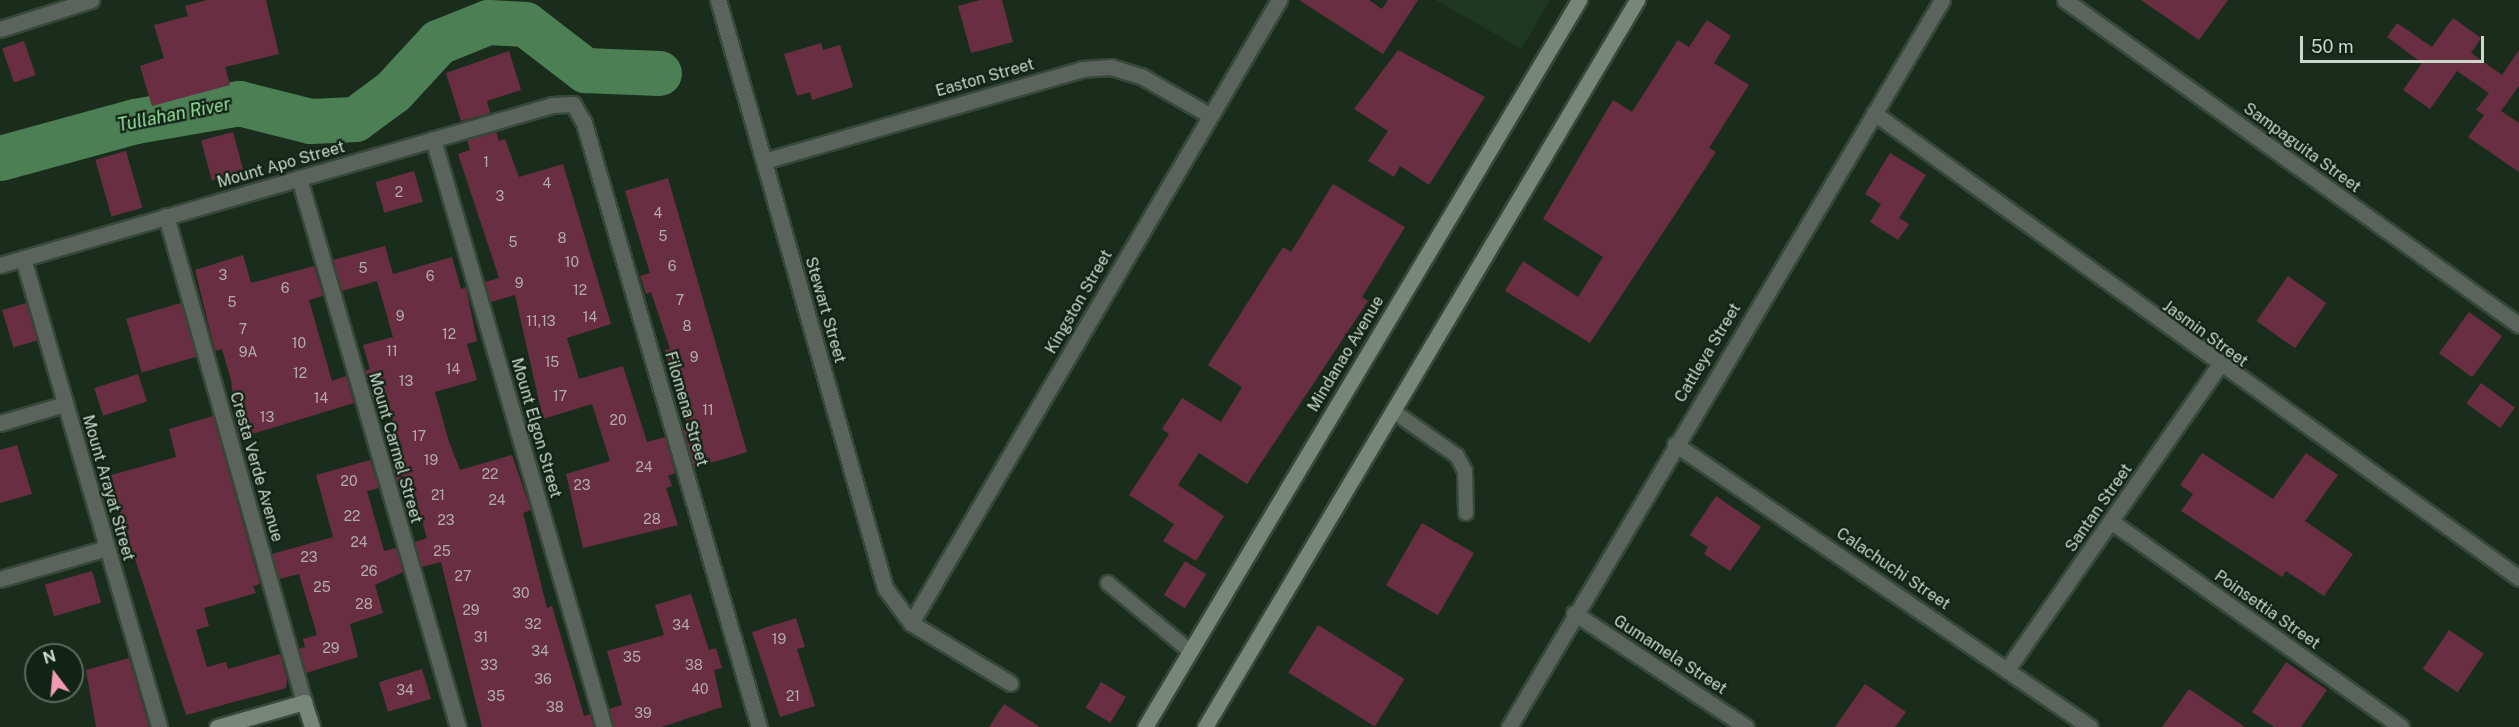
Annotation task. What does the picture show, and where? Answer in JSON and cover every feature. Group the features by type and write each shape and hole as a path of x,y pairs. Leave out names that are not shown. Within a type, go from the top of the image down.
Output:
{"street":[{"path":"0,28 91,0"},
{"name":"Stewart Street","path":"718,0 885,588 911,623"},
{"name":"Kingston Street","path":"911,623 1209,116 1280,0"},
{"name":"Mindanao Avenue","path":"1145,727 1579,0"},
{"path":"1205,727 1637,0"},
{"name":"Cattleya Street","path":"1509,727 1675,444 1941,0"},
{"name":"Sampaguita Street","path":"2065,0 2519,325"},
{"name":"Easton Street","path":"764,161 1082,69 1111,67 1141,75 1209,116"},
{"name":"Mount Apo Street","path":"0,265 434,139 573,104"},
{"name":"Filomena Street","path":"573,104 584,123 759,727"},
{"name":"Jasmin Street","path":"1874,113 2218,367 2519,578"},
{"name":"Mount Elgon Street","path":"434,139 603,727"},
{"name":"Mount Carmel Street","path":"299,178 458,727"},
{"name":"Cresta Verde Avenue","path":"166,216 312,727"},
{"name":"Mount Arayat Street","path":"23,258 159,727"},
{"name":"Santan Street","path":"2008,668 2218,367"},
{"path":"0,423 65,404"},
{"name":"Calachuchi Street","path":"1675,444 2008,668 2090,727"},
{"name":"Poinsettia Street","path":"2112,522 2401,727"},
{"path":"0,579 107,548"},
{"name":"Gumamela Street","path":"1574,614 1746,727"},
{"path":"911,623 1010,683"},
{"path":"217,727 304,702"}],"lane":[{"path":"1393,411 1457,456 1465,471 1466,513"},
{"path":"1108,583 1190,651"}],"shaded area":[{"path":"1436,0 1550,0 1521,49"}],"building":[{"path":"207,0 266,0 279,54 225,67 230,85 152,106 140,66 164,58 154,25 188,16 185,6"},
{"path":"980,0 1002,0 1013,42 971,53 958,6"},
{"path":"1299,0 1369,0 1382,9 1388,0 1418,0 1383,54"},
{"path":"2141,0 2228,0 2199,40"},
{"path":"2453,18 2481,38 2471,53 2502,75 2519,50 2519,86 2501,111 2519,123 2519,172 2468,137 2484,115 2476,110 2489,93 2457,71 2430,109 2403,90 2422,63 2387,37 2397,23 2432,47"},
{"path":"1707,20 1731,36 1714,63 1749,85 1709,148 1716,152 1590,343 1505,291 1523,261 1578,297 1603,257 1543,219 1613,100 1632,112 1678,40 1689,47"},
{"path":"24,41 36,75 14,83 2,48"},
{"path":"821,43 823,50 840,45 853,87 812,100 810,92 797,96 784,54"},
{"path":"1398,50 1485,97 1429,185 1400,166 1394,177 1368,161 1388,131 1354,109"},
{"path":"509,51 521,90 487,101 490,113 461,121 446,73"},
{"path":"496,131 499,141 505,139 519,177 563,164 611,324 567,338 579,379 623,366 647,442 665,437 675,473 668,476 672,486 666,488 678,525 583,548 566,474 610,461 592,404 543,419 515,295 491,302 485,282 499,278 458,154 470,150 467,140"},
{"path":"233,132 244,172 212,180 201,141"},
{"path":"126,151 142,208 112,217 95,160"},
{"path":"1890,153 1926,175 1899,218 1909,224 1898,240 1870,222 1881,204 1865,194"},
{"path":"414,171 423,202 384,213 376,182"},
{"path":"668,178 747,452 694,468 683,431 689,429 665,350 670,349 651,292 646,294 640,276 650,273 625,191"},
{"path":"1333,184 1405,227 1362,297 1368,301 1247,484 1199,453 1178,485 1224,516 1196,561 1163,541 1174,524 1129,495 1169,434 1162,429 1182,398 1221,422 1242,387 1208,365 1283,247 1291,252"},
{"path":"385,246 393,274 452,257 461,289 466,287 477,341 467,344 477,380 435,392 449,442 460,470 512,455 531,510 523,513 547,608 552,606 584,716 590,714 594,727 482,727 441,562 422,567 415,542 427,538 410,479 397,483 389,455 394,453 389,433 395,431 385,394 373,397 365,371 370,369 363,345 393,337 377,281 342,291 333,260"},
{"path":"243,255 251,283 314,266 323,296 309,300 332,381 346,376 354,403 239,438 231,380 222,349 215,351 195,270"},
{"path":"2288,276 2327,303 2295,348 2256,321"},
{"path":"26,303 37,340 13,348 2,310"},
{"path":"181,303 196,357 142,373 126,319"},
{"path":"2469,312 2502,336 2472,377 2439,353"},
{"path":"138,374 147,402 103,416 94,388"},
{"path":"2481,383 2515,408 2500,428 2466,403"},
{"path":"213,416 260,584 253,586 256,593 204,608 209,626 196,630 207,667 226,662 228,669 280,654 287,679 286,688 186,715 108,476 176,457 169,429"},
{"path":"17,445 32,494 0,503 0,450"},
{"path":"2202,453 2273,499 2306,453 2338,475 2305,521 2353,554 2324,596 2286,571 2282,577 2181,511 2193,494 2180,485"},
{"path":"370,460 379,488 367,491 384,551 396,548 403,572 375,585 383,613 350,624 358,657 306,673 299,649 305,647 303,639 317,635 299,574 279,579 272,554 333,537 316,475"},
{"path":"1716,496 1761,527 1730,571 1704,554 1708,547 1690,535"},
{"path":"1422,523 1474,553 1438,615 1386,585"},
{"path":"1185,561 1206,574 1185,608 1164,595"},
{"path":"92,571 101,603 54,616 45,585"},
{"path":"691,594 709,650 716,648 722,668 714,670 722,707 662,727 614,727 609,709 622,705 607,651 664,635 655,605"},
{"path":"796,618 805,647 797,649 815,706 780,717 752,632"},
{"path":"1318,625 1405,679 1375,727 1288,672"},
{"path":"2449,630 2484,653 2458,692 2423,669"},
{"path":"129,658 149,727 96,727 86,670"},
{"path":"2286,662 2327,690 2301,727 2274,727 2252,712"},
{"path":"422,669 431,699 388,712 379,682"},
{"path":"1101,682 1126,697 1110,723 1086,708"},
{"path":"1865,684 1906,712 1895,727 1835,727"},
{"path":"2189,689 2245,727 2162,727"},
{"path":"1004,704 1040,727 989,727"}],"waterway":[{"name":"Tullahan River","path":"0,158 135,121 239,103 310,121 355,119 393,91 438,42 488,22 525,24 585,70 659,73"}]}
